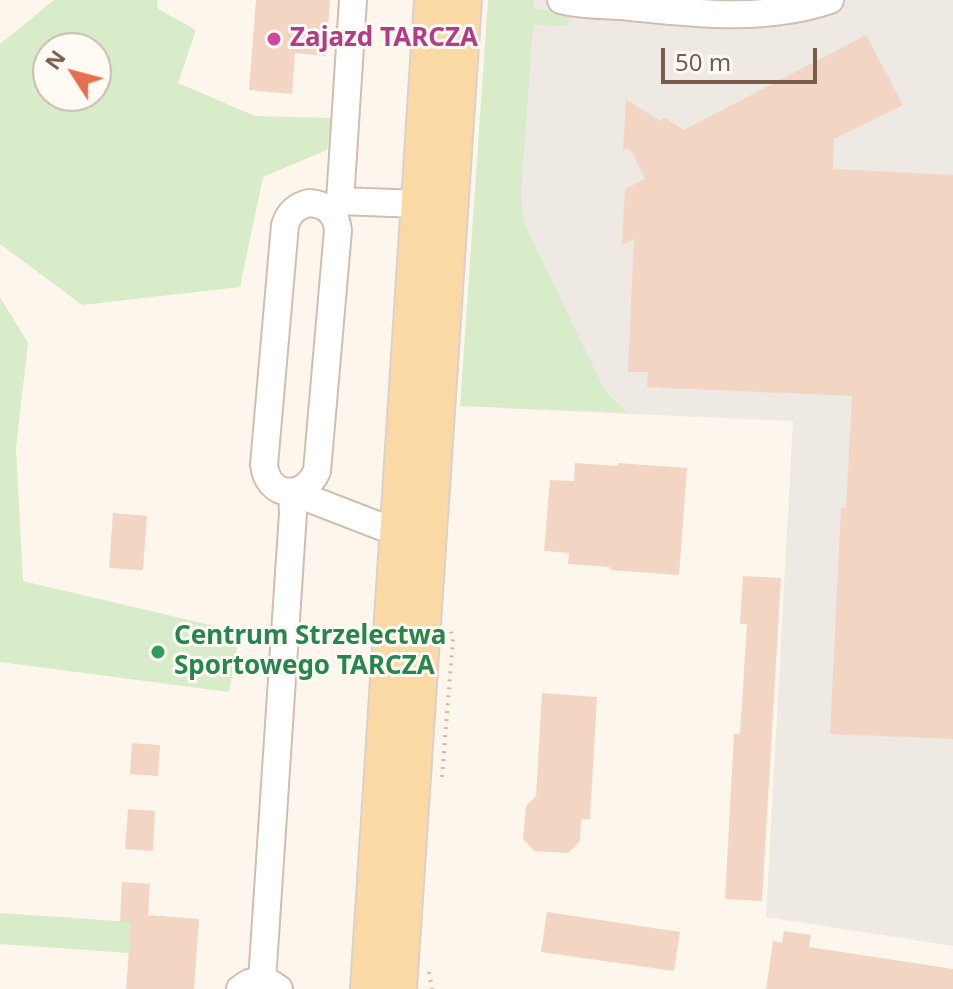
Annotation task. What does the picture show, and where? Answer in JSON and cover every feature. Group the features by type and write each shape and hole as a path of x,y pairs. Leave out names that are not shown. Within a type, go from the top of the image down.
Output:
{"main road":[{"path":"368,989 432,0"},
{"path":"399,989 464,0"}],"lane":[{"path":"292,492 306,487 317,471 338,230 353,0"},
{"path":"561,0 715,7 826,1"},
{"path":"419,204 437,189 453,163"},
{"path":"340,201 419,204 432,215 448,240"},
{"path":"338,230 331,212 314,204 304,204 295,209 285,225 265,474 278,489 398,533"},
{"path":"260,986 292,492"}],"shaded area":[{"path":"523,0 953,0 953,946 766,917 793,421 496,408"}],"green space":[{"path":"54,0 157,0 158,9 196,30 178,83 255,116 332,118 327,150 263,177 240,287 82,305 0,244 0,44"},
{"path":"488,0 534,0 534,9 566,12 570,17 564,26 533,25 522,211 527,229 605,391 628,413 460,406"},
{"path":"0,297 28,343 16,448 23,581 240,632 229,692 0,662"},
{"path":"0,913 131,922 129,953 0,944"}],"building":[{"path":"256,0 330,0 326,56 295,53 292,94 249,90"},
{"path":"866,35 903,105 834,139 833,169 953,175 953,739 830,734 841,507 846,508 852,396 647,387 648,372 628,372 634,239 622,245 625,189 645,179 631,150 623,151 626,99 660,121 665,118 684,130"},
{"path":"575,463 687,468 679,575 568,564 569,553 544,551 550,480 574,481"},
{"path":"113,513 147,516 143,570 109,568"},
{"path":"743,576 781,578 762,901 725,899 734,734 740,734 747,624 740,624"},
{"path":"542,693 597,697 590,819 581,819 580,841 568,853 534,851 523,839 526,806 536,796"},
{"path":"132,743 160,745 158,776 130,774"},
{"path":"128,809 155,811 153,851 125,849"},
{"path":"122,882 150,884 148,915 199,919 194,989 126,989 131,922 120,922"},
{"path":"547,912 680,932 674,971 541,952"},
{"path":"784,931 811,935 809,947 953,969 953,989 766,989 773,941 782,943"}],"place":[{"name":"Zajazd TARCZA","path":"274,39"},
{"name":"Centrum Strzelectwa Sportowego TARCZA","path":"158,652"}]}
